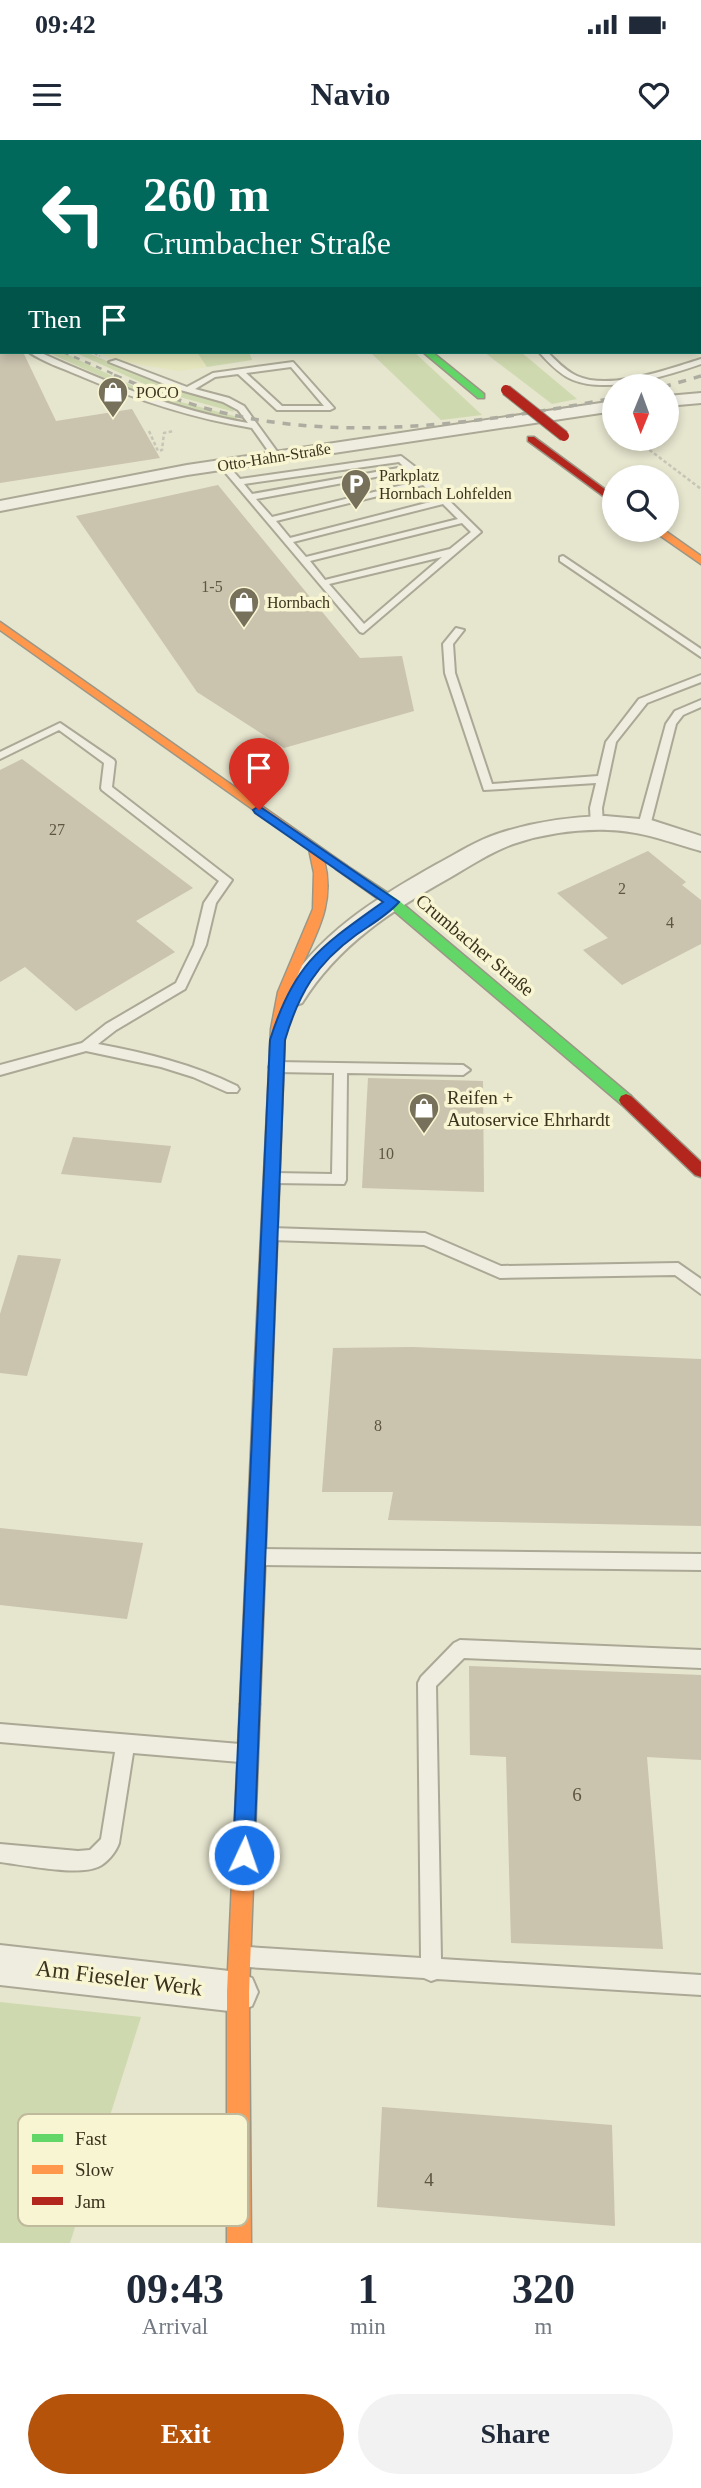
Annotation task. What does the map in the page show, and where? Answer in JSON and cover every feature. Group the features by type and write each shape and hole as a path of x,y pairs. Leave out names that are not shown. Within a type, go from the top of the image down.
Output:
{"main road":[{"path":"429,354 531,439 602,491"},
{"path":"439,354 478,393"},
{"path":"502,386 581,449"},
{"path":"674,542 701,561"},
{"name":"Crumbacher Straße","path":"0,625 392,902 626,1100 701,1171"},
{"path":"239,2114 239,1974 277,1040 285,992 296,961 312,935 325,889 315,850"}],"street":[{"path":"679,400 701,398"},
{"name":"Otto-Hahn-Straße","path":"0,508 223,465 602,409"},
{"path":"277,1040 287,1010 304,976 333,945 392,902 489,845 556,827 597,825 644,826 701,845"},
{"path":"312,935 351,910 392,902"},
{"name":"Am Fieseler Werk","path":"0,1965 239,1974"}],"lane":[{"path":"38,354 159,404 217,421 253,426"},
{"path":"545,354 572,377 592,383 673,370 701,361"},
{"path":"113,362 226,400 241,408 277,457"},
{"path":"188,389 213,375 239,371 293,364 330,408 280,408 239,371"},
{"path":"223,465 363,630 476,532 384,440"},
{"path":"238,482 401,459"},
{"path":"250,497 411,468"},
{"path":"270,520 425,482"},
{"path":"288,541 445,501"},
{"path":"304,561 465,520"},
{"path":"323,583 454,551"},
{"path":"563,559 701,654"},
{"path":"459,630 448,644 450,673 488,788 603,779"},
{"path":"597,825 596,808 611,742 643,701 701,678"},
{"path":"644,826 671,724 679,713 701,703"},
{"path":"0,756 60,726 110,762 106,788 226,880 210,903 200,945 181,986 111,1027 86,1046 0,1070"},
{"path":"86,1046 137,1056 209,1077 232,1089"},
{"path":"276,1067 463,1070"},
{"path":"272,1178 339,1180 341,1068"},
{"path":"270,1234 425,1239 500,1272 678,1269 701,1288"},
{"path":"256,1557 701,1562"},
{"path":"431,1970 427,1683 460,1649 701,1660"},
{"path":"0,1733 248,1754"},
{"path":"0,1853 78,1861 96,1859 110,1843 125,1744"},
{"path":"239,1974 431,1970 701,1985"}],"path":[{"path":"149,431 158,451 162,450 164,433 174,431"},
{"path":"652,452 701,489"}],"green space":[{"path":"51,354 66,354 150,394 238,417 235,420 210,415 162,401"},
{"path":"78,354 91,354 155,382 231,405 234,412 162,392"},
{"path":"101,354 198,354 207,367 178,371 114,360"},
{"path":"198,354 250,354 252,360 207,367"},
{"path":"372,354 416,354 482,415 441,420"},
{"path":"487,354 523,354 577,399 552,404"},
{"path":"0,2002 141,2017 111,2114 18,2114 18,2226 75,2226 70,2243 0,2243"}],"building":[{"name":"POCO","path":"0,354 24,354 56,421 132,409 160,458 0,483"},
{"path":"218,485 360,658 402,656 414,711 284,748 197,692 76,516"},
{"path":"22,759 193,888 136,921 175,952 76,1011 25,967 0,982 0,770"},
{"path":"648,851 686,882 682,885 701,900 701,944 622,985 583,950 608,938 557,893"},
{"name":"Reifen + Autoservice Ehrhardt","path":"368,1078 483,1081 484,1192 362,1188"},
{"path":"73,1137 171,1146 161,1183 61,1174"},
{"path":"18,1255 61,1259 27,1376 0,1373 0,1314"},
{"path":"413,1347 701,1359 701,1526 388,1520 393,1492 322,1492 333,1348"},
{"path":"0,1528 143,1543 127,1619 0,1605"},
{"path":"469,1666 701,1675 701,1760 647,1757 663,1949 511,1943 506,1757 470,1755"},
{"path":"382,2107 612,2125 615,2226 377,2207"}],"railway":[{"path":"68,354 118,376"},
{"path":"114,375 168,396 224,413 321,427 419,426 518,415 602,400"},
{"path":"679,382 701,376"}],"traffic: fast":[{"path":"429,354 481,396"},
{"path":"341,866 392,902 626,1100"}],"traffic: slow":[{"path":"674,542 701,561"},
{"path":"0,625 341,866"},
{"path":"263,1381 278,1029 285,992 320,909 321,873 315,850"},
{"path":"238,2114 238,1992 250,1704"},
{"path":"239,2226 239,2243"}],"traffic: jam":[{"path":"506,390 564,436"},
{"path":"531,439 602,492"},
{"path":"626,1100 701,1171"},
{"path":"250,1704 263,1381"}],"place":[{"name":"POCO","path":"113,419"},
{"name":"Parkplatz Hornbach Lohfelden","path":"356,511"},
{"name":"Hornbach","path":"244,629"},
{"name":"Reifen + Autoservice Ehrhardt","path":"424,1135"}],"route":[{"path":"244,1855 277,1040 287,1010 304,976 317,960 392,902 259,810"}]}
